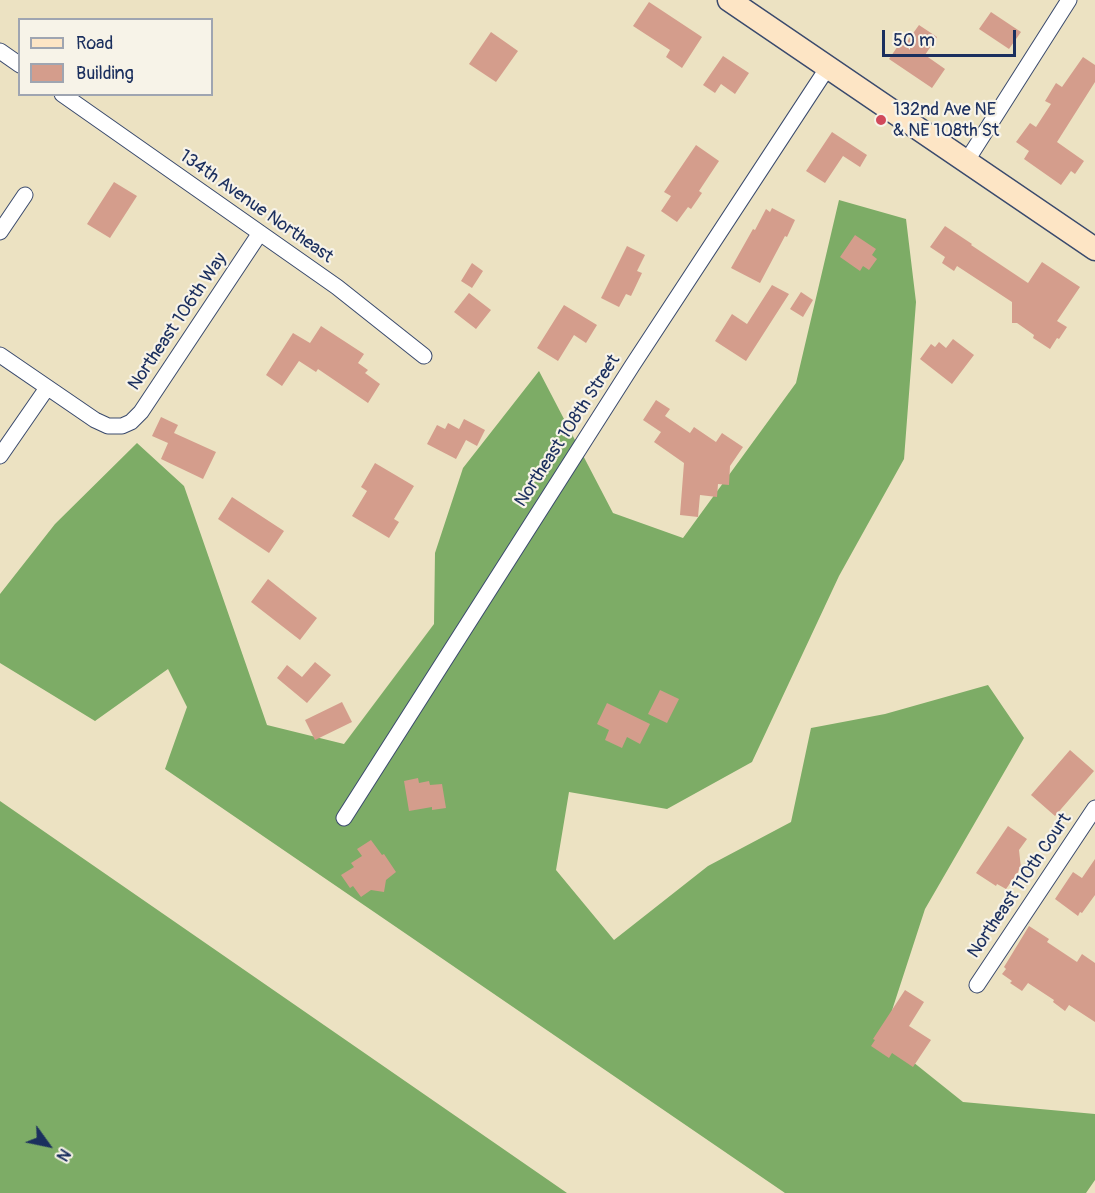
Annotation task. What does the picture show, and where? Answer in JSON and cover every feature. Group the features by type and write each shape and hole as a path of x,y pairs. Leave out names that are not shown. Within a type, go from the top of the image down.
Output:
{"street":[{"path":"729,0 1095,249"},
{"path":"966,162 1069,0"},
{"path":"0,51 18,64"},
{"name":"Northeast 108th Street","path":"344,818 632,366 828,67"},
{"name":"134th Avenue Northeast","path":"65,96 337,287 424,356"},
{"path":"0,232 25,195"},
{"name":"Northeast 106th Way","path":"47,388 108,426 122,426 131,422 141,412 260,233"},
{"path":"0,354 47,388 0,456"},
{"name":"Northeast 110th Court","path":"977,985 1095,808"}],"green space":[{"path":"839,200 906,219 916,302 904,459 839,576 752,762 667,809 569,792 556,870 614,940 708,866 791,822 811,728 885,714 988,685 1024,738 925,909 883,1038 963,1102 1095,1114 1095,1180 1086,1193 785,1193 165,769 187,707 168,669 95,721 0,663 0,594 55,524 137,443 184,486 267,725 344,744 434,624 435,553 463,468 539,371 613,513 683,538 796,383"},
{"path":"0,801 567,1193 0,1193"}],"building":[{"path":"649,2 702,37 682,68 666,57 670,50 633,26"},
{"path":"991,12 1021,32 1009,49 979,29"},
{"path":"919,25 937,37 925,55 945,69 932,88 889,59 902,40 906,43"},
{"path":"491,32 518,51 496,82 469,64"},
{"path":"723,56 749,73 735,94 721,84 715,93 703,85"},
{"path":"1083,57 1095,65 1095,82 1057,142 1084,161 1075,174 1071,171 1061,185 1024,159 1029,151 1016,142 1030,123 1036,127 1051,104 1045,101 1056,83 1062,87"},
{"path":"832,132 867,155 860,167 843,156 825,183 806,171"},
{"path":"696,145 719,161 699,191 702,193 691,209 688,207 677,222 661,211 671,196 664,192"},
{"path":"114,182 137,196 110,238 87,224"},
{"path":"772,208 795,220 760,283 731,268 766,209 770,212"},
{"path":"945,226 1028,283 1042,262 1080,287 1057,321 1067,327 1050,349 1033,338 1034,335 1017,323 1012,323 1012,302 957,266 954,271 942,263 945,257 930,247"},
{"path":"855,235 876,249 872,255 877,259 869,270 863,266 860,271 840,257"},
{"path":"627,246 645,255 637,271 642,273 631,296 626,294 619,307 601,298"},
{"path":"472,263 483,271 472,288 461,281"},
{"path":"772,285 789,294 746,361 715,341 732,314 747,324"},
{"path":"801,292 813,300 803,317 790,309"},
{"path":"469,293 491,310 476,329 454,312"},
{"path":"564,305 597,325 586,343 574,335 558,361 537,348"},
{"path":"321,326 364,354 358,363 368,370 365,373 380,384 368,403 318,369 316,372 299,361 282,386 266,375 293,333 310,343"},
{"path":"953,339 974,355 952,384 920,359 931,344 935,347 939,342 946,348"},
{"path":"656,400 670,409 665,416 690,433 694,427 716,442 722,433 743,447 730,466 729,485 718,484 717,497 700,495 698,517 680,515 684,463 654,442 661,432 643,420"},
{"path":"161,417 178,425 174,433 216,452 203,479 161,459 168,443 152,436"},
{"path":"464,419 485,430 477,446 466,440 456,459 427,444 437,425 445,429 448,423 459,429"},
{"path":"375,463 414,486 394,519 399,522 389,538 352,516 367,491 361,487"},
{"path":"232,497 284,531 269,553 218,519"},
{"path":"268,579 317,618 300,640 251,602"},
{"path":"315,662 331,675 307,703 277,678 287,665 302,677"},
{"path":"660,690 679,699 667,723 648,714"},
{"path":"342,702 352,722 315,740 305,720"},
{"path":"607,703 650,724 640,744 627,737 622,748 605,740 609,730 597,724"},
{"path":"1070,750 1094,771 1055,816 1031,795"},
{"path":"418,778 419,783 429,781 430,785 442,784 446,808 432,810 432,807 409,811 404,781"},
{"path":"1008,826 1027,839 1019,850 1021,868 1006,889 997,884 996,886 976,873"},
{"path":"371,840 396,872 386,880 384,892 371,890 361,897 353,886 350,888 341,875 354,867 351,863 362,856 357,849"},
{"path":"1095,859 1095,895 1078,916 1055,899 1073,872 1082,878"},
{"path":"1029,926 1049,939 1047,942 1077,962 1082,954 1095,963 1095,1022 1069,1005 1065,1011 1053,1002 1054,1000 1028,983 1022,991 1002,974"},
{"path":"905,990 924,1002 909,1026 931,1040 913,1067 892,1053 889,1058 871,1046 875,1040 873,1039"}],"place":[{"name":"132nd Ave NE & NE 108th St","path":"881,120"}]}
